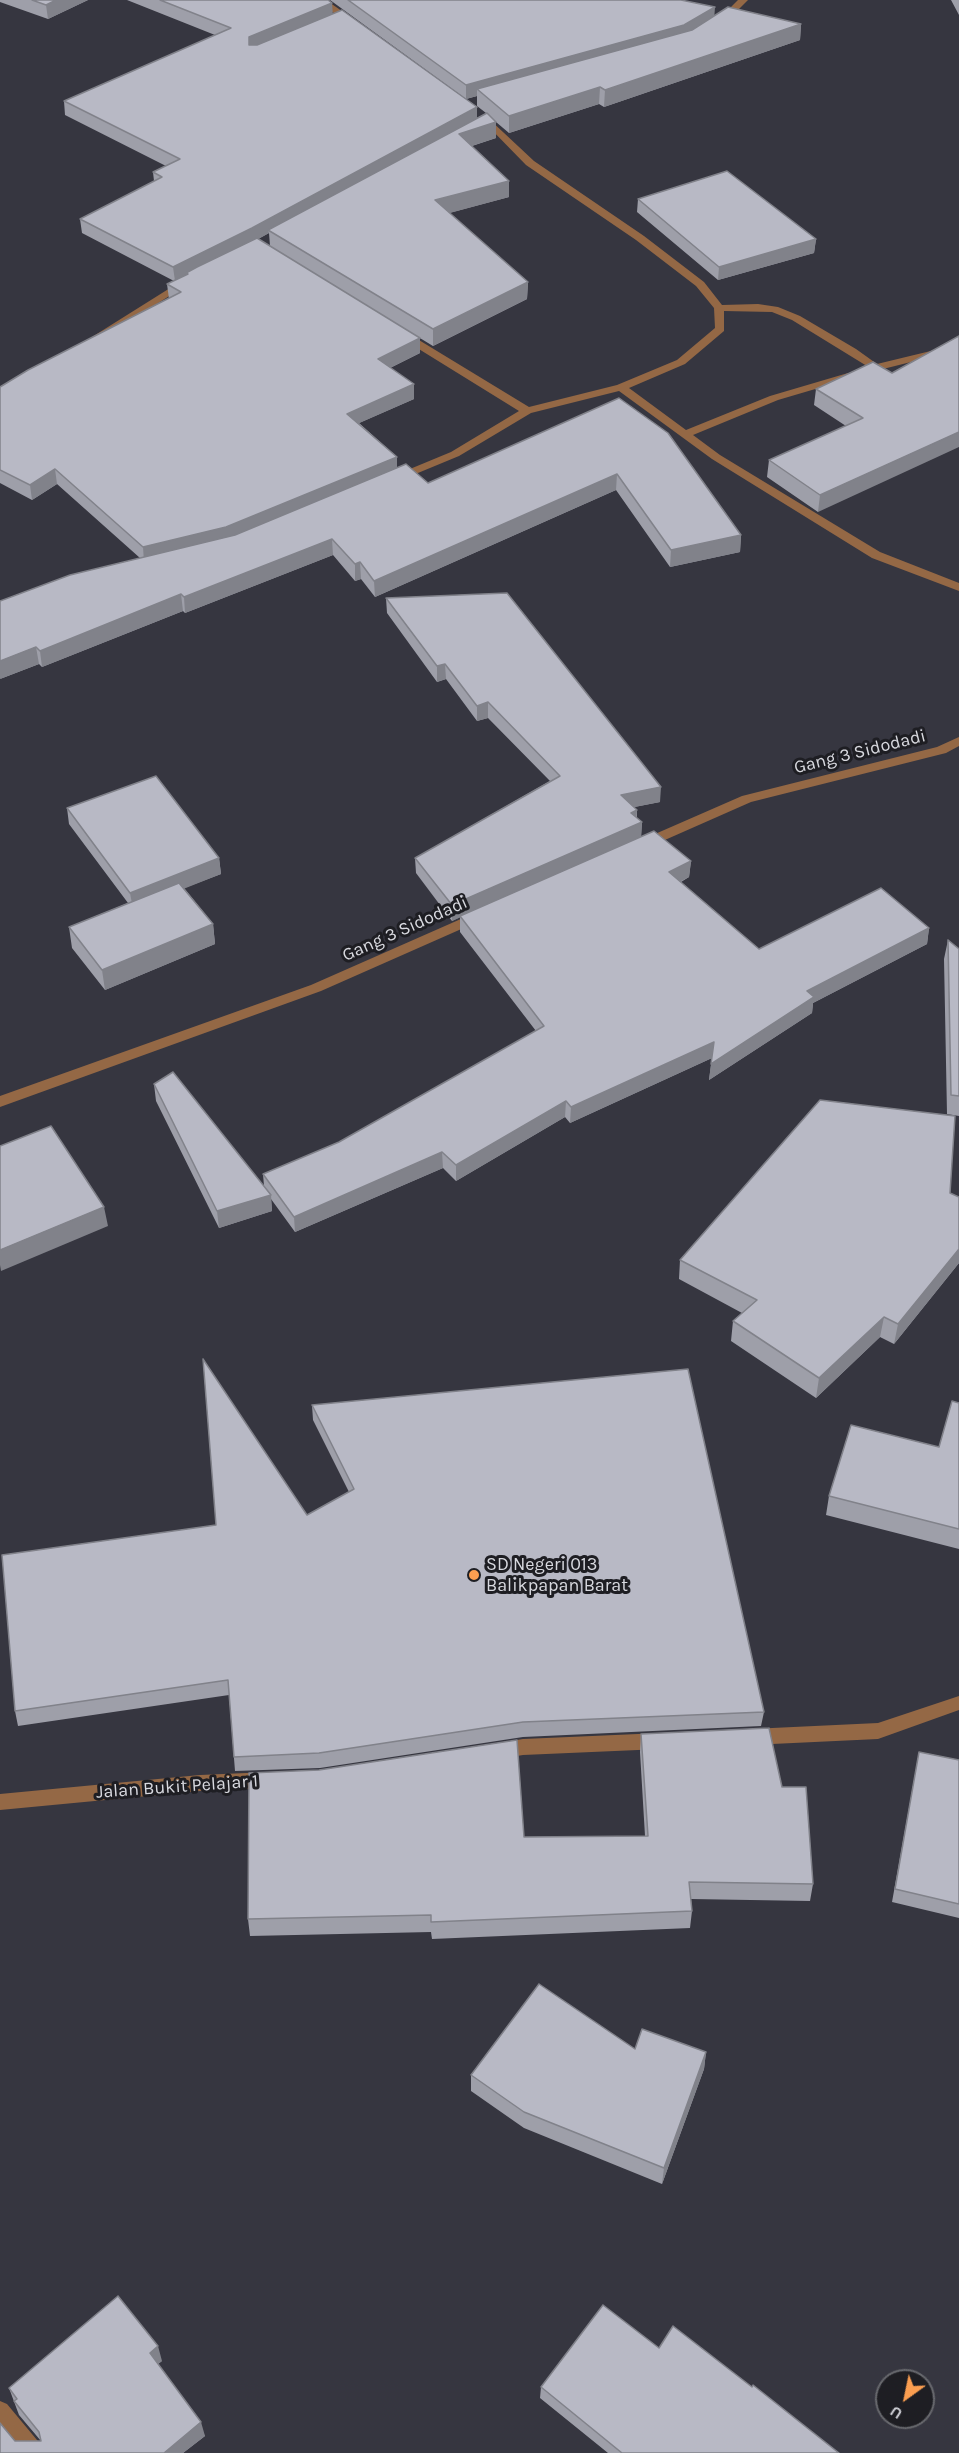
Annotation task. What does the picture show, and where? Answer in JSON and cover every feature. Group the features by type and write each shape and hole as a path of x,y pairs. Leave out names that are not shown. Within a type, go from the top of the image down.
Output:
{"street":[{"path":"320,0 340,19 364,30"},
{"path":"717,26 743,0"},
{"path":"381,485 455,454 527,411 621,387 681,362 720,329 719,308 700,284 640,238 530,163 484,118 478,127"},
{"path":"92,340 193,277"},
{"path":"719,308 774,309 805,323 852,351 875,368"},
{"path":"398,332 527,411"},
{"path":"686,435 774,398 875,368 947,350 959,344"},
{"path":"621,387 716,457 876,555 959,587"},
{"name":"Gang 3 Sidodadi","path":"628,851 747,799 941,750 959,741"},
{"name":"Gang 3 Sidodadi","path":"0,1102 316,988 488,912"},
{"path":"736,1737 878,1731 959,1703"},
{"path":"478,1754 524,1747 677,1740"},
{"name":"Jalan Bukit Pelajar 1","path":"0,1802 200,1783 284,1780"},
{"path":"0,2411 35,2453"}],"building":[{"path":"32,0 56,0 46,5"},
{"path":"160,0 328,0 332,3 249,37 249,45 257,45 342,10 477,107 252,228 173,267 80,219 162,177 153,172 180,159 64,101 231,28"},
{"path":"348,0 681,0 715,7 684,25 466,85"},
{"path":"728,7 801,24 605,90 600,87 509,116 477,89 692,30"},
{"path":"487,113 496,122 459,134 509,181 435,200 528,282 433,329 268,230"},
{"path":"727,171 816,239 719,267 638,199"},
{"path":"257,238 420,338 378,359 414,384 347,414 397,457 226,527 143,547 55,469 30,485 0,470 0,387 28,370 181,292 167,284"},
{"path":"959,336 959,432 820,495 769,460 863,418 816,389 873,362 892,373"},
{"path":"619,398 668,433 741,535 671,550 617,474 374,581 360,562 355,564 332,539 184,597 181,594 40,651 36,647 0,661 0,601 70,575 235,535 406,464 428,483"},
{"path":"507,593 661,787 621,795 637,810 631,813 642,822 452,905 415,858 560,776 488,702 477,706 445,664 437,666 386,598"},
{"path":"156,776 219,858 130,893 67,808"},
{"path":"654,831 691,861 669,872 759,949 881,888 929,928 807,991 814,997 711,1064 714,1042 571,1107 566,1101 456,1165 442,1152 294,1217 263,1174 339,1142 544,1026 460,916"},
{"path":"179,883 213,924 102,970 69,927"},
{"path":"948,940 959,949 959,1096 951,1095"},
{"path":"173,1072 271,1195 217,1211 154,1084"},
{"path":"820,1100 955,1116 950,1193 959,1197 959,1249 898,1324 884,1317 819,1378 733,1321 757,1300 680,1260"},
{"path":"51,1126 104,1207 0,1250 0,1146"},
{"name":"SD Negeri 013 Balikpapan Barat","path":"203,1359 307,1515 354,1489 312,1405 688,1369 764,1712 523,1722 319,1753 234,1757 228,1680 15,1711 2,1555 216,1525"},
{"path":"952,1401 959,1403 959,1529 829,1496 851,1425 939,1447"},
{"path":"769,1728 782,1787 806,1787 813,1884 689,1882 692,1911 431,1922 431,1915 248,1919 249,1773 319,1770 517,1740 524,1837 648,1836 641,1734"},
{"path":"919,1752 959,1760 959,1904 895,1889"},
{"path":"539,1984 635,2049 642,2029 706,2052 664,2168 524,2112 471,2075"},
{"path":"118,2296 158,2346 150,2353 201,2422 164,2453 0,2453 0,2423 15,2441 41,2441 39,2432 14,2401 17,2399 9,2388"},
{"path":"603,2305 659,2348 673,2326 839,2453 622,2453 541,2387"}],"place":[{"name":"SD Negeri 013 Balikpapan Barat","path":"474,1575"}]}
